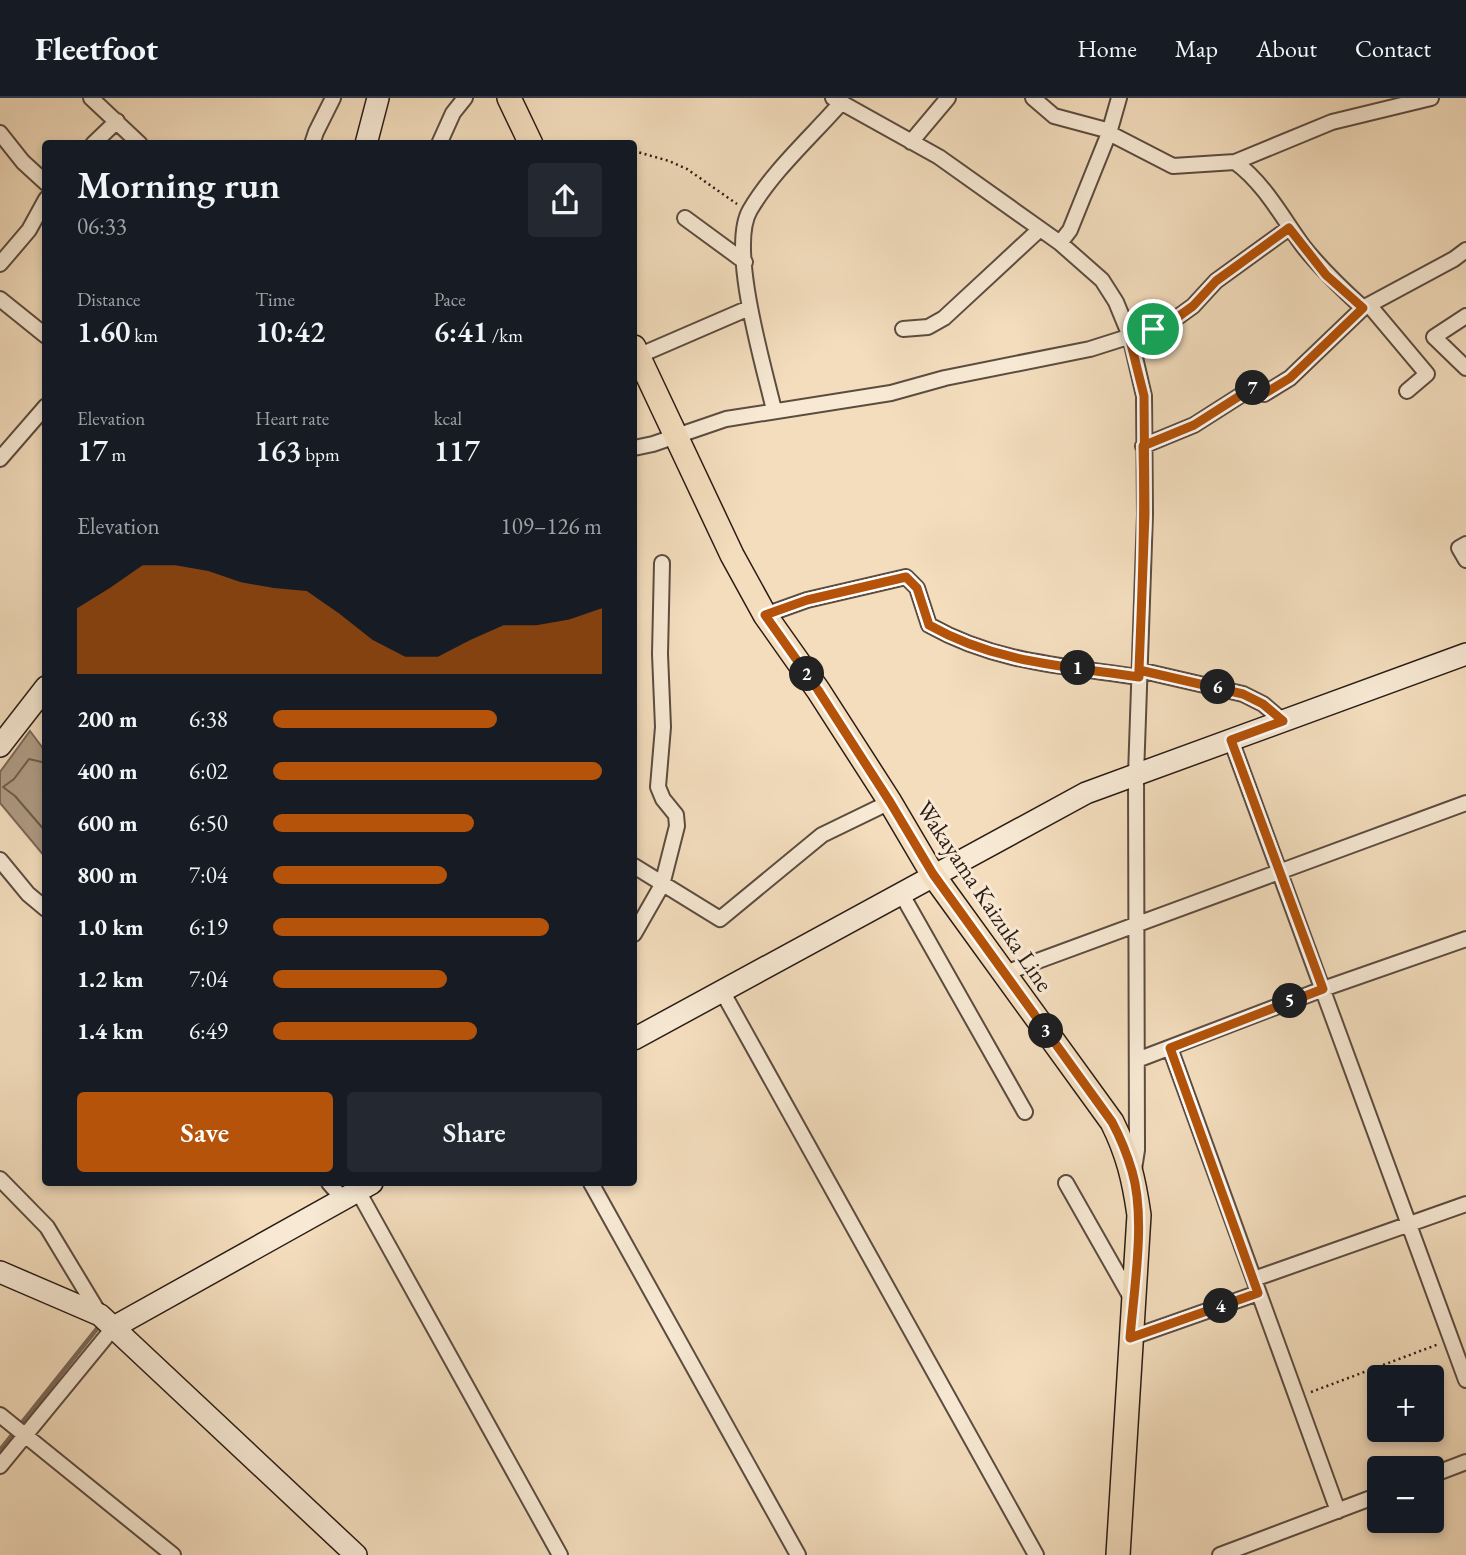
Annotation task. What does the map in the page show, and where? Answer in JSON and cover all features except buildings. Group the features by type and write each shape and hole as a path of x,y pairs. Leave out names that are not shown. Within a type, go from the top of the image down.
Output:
{"main road":[{"path":"509,98 529,140"},
{"name":"Wakayama Kaizuka Line","path":"637,354 732,555 765,615 818,690 933,874 1112,1122 1133,1173 1139,1215 1118,1555"}],"street":[{"path":"92,98 136,140"},
{"path":"314,140 333,98"},
{"path":"367,140 378,98"},
{"path":"441,140 453,113 465,98"},
{"path":"911,142 948,98"},
{"path":"1033,98 1054,116 1110,132 1173,166 1235,162 1332,122 1430,98"},
{"path":"1060,243 1070,230 1110,132 1119,98"},
{"path":"774,410 745,291 744,234 748,213 836,101 939,158 1060,243 1102,280 1116,302 1129,336 1144,396 1145,514 1136,775 1137,1150 1133,1173"},
{"path":"97,140 117,121"},
{"path":"0,133 23,162 42,179"},
{"path":"1235,162 1246,170 1265,192 1326,275 1366,307 1427,374 1407,391"},
{"path":"0,264 29,230 42,206"},
{"path":"685,218 745,262"},
{"path":"637,447 726,419 891,393 945,378 1090,349 1129,336 1175,319 1193,306 1216,281 1289,228"},
{"path":"902,329 928,327 944,318 1040,229"},
{"path":"1143,446 1194,425 1252,388 1264,394 1290,378 1366,307 1466,250"},
{"path":"1454,259 1466,269"},
{"path":"0,299 42,333"},
{"path":"637,352 749,308"},
{"path":"1466,316 1434,337 1466,368"},
{"path":"1,454 42,410"},
{"path":"1466,544 1459,548 1466,560"},
{"path":"637,929 662,885 677,826 676,815 663,799 658,787 663,727 660,654 662,563"},
{"path":"765,615 807,600 906,577 917,588 929,625 979,649 1007,657 1139,673 1243,694 1263,704 1283,721"},
{"path":"637,1038 933,874 1086,793 1466,655"},
{"path":"0,746 42,692"},
{"path":"1231,740 1466,1380"},
{"path":"637,868 720,919 822,835 890,802"},
{"path":"1005,973 1466,803"},
{"path":"0,860 28,894 42,906"},
{"path":"901,893 1025,1112"},
{"path":"1137,1060 1323,989 1466,939"},
{"path":"722,991 1036,1555"},
{"path":"1170,1048 1338,1511"},
{"path":"0,1179 47,1227 107,1321 356,1555"},
{"path":"1066,1183 1133,1301"},
{"path":"593,1186 798,1555"},
{"path":"0,1465 25,1435 107,1321 351,1189 560,1555"},
{"path":"1130,1338 1410,1224 1466,1204"},
{"path":"0,1272 107,1321"},
{"path":"65,1300 81,1283"},
{"path":"0,1415 173,1555"},
{"path":"1444,1470 1466,1462"},
{"path":"1220,1555 1367,1500"}],"path":[{"path":"637,152 687,169 748,213"},
{"path":"1297,1398 1451,1339"}],"water":[{"path":"30,731 42,747 42,853 0,803 0,772"}],"waterway":[{"path":"0,1450 100,1325"}],"route":[{"path":"1153,329 1129,336 1144,396 1143,446 1145,514 1139,670 1139,677 1007,657 979,649 929,625 917,588 906,577 807,600 765,615 818,690 933,874 1112,1122 1133,1173 1139,1215 1130,1338 1258,1293 1170,1048 1323,989 1231,740 1283,721 1263,704 1243,694 1139,670 1142,592 1145,514 1143,446 1194,425 1252,388 1264,394 1290,378 1363,308 1326,275 1289,228 1216,281 1193,306 1175,319 1153,329"}]}
